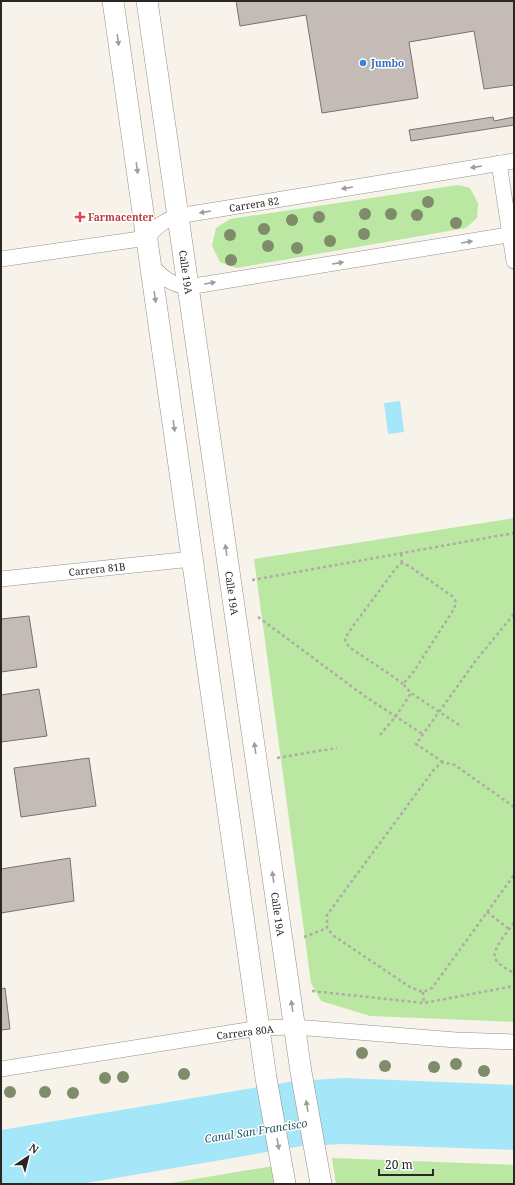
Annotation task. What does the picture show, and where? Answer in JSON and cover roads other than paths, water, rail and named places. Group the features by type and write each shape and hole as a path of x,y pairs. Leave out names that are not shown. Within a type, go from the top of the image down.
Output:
{"street":[{"path":"113,1 266,1078 284,1175"},
{"name":"Calle 19A","path":"147,1 301,1072 321,1184"},
{"name":"Carrera 82","path":"147,238 156,227 165,221 178,216 514,161"},
{"path":"499,163 512,234 514,261"},
{"path":"151,265 168,281 188,287 512,234"},
{"path":"1,259 147,238"},
{"name":"Carrera 81B","path":"1,579 192,559"},
{"name":"Carrera 80A","path":"1,1069 260,1028 295,1028 456,1040 514,1042"}],"water":[{"path":"400,401 404,432 388,434 384,403"},
{"name":"Canal San Francisco","path":"344,1078 514,1085 514,1150 343,1144 302,1146 81,1184 1,1184 1,1130 295,1081"}],"place":[{"name":"Jumbo","path":"363,63"},
{"name":"Farmacenter","path":"80,217"}]}
